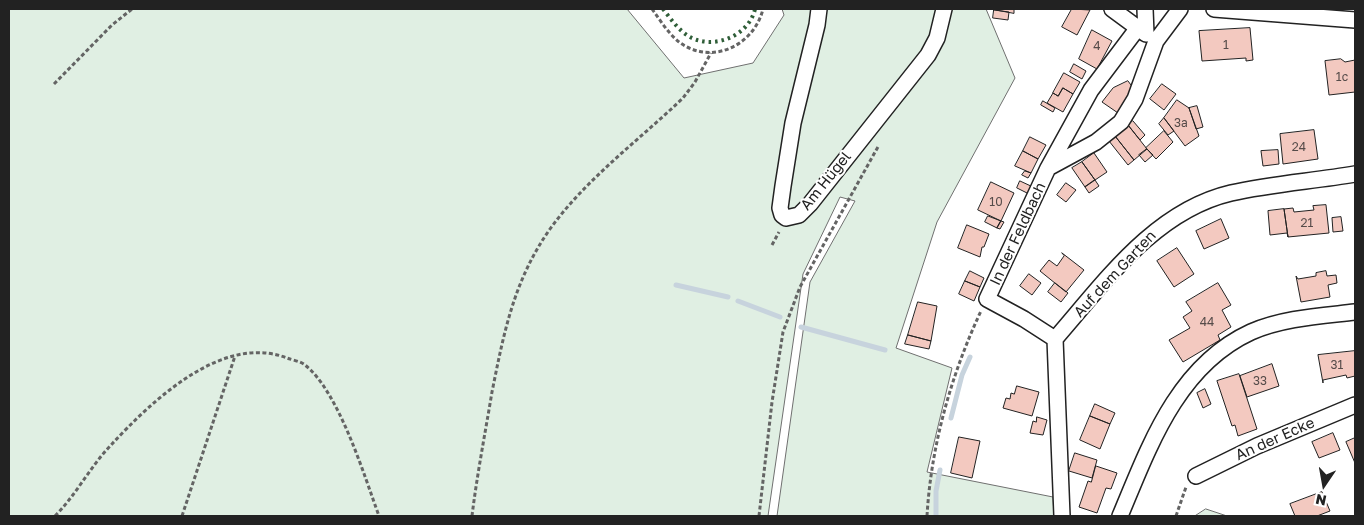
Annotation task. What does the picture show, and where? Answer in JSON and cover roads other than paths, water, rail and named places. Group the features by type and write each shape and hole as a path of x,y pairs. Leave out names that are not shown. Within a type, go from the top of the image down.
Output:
{"street":[{"name":"Am Hügel","path":"819,9 817,25 793,123 783,186 780,208 782,215 786,218 799,215 810,204 928,55 937,38 944,9"},
{"path":"1112,9 1146,35"},
{"name":"In der Feldbach","path":"1048,168 1096,142 1121,122 1135,99 1146,35 1145,9"},
{"name":"In der Feldbach","path":"1055,339 1024,319 987,300 1048,168 1091,90 1146,35 1180,9"},
{"path":"1214,9 1355,20"},
{"name":"Auf dem Garten","path":"1055,339 1152,233 1179,214 1230,193 1355,174"},
{"path":"1120,516 1170,407 1183,388 1208,363 1234,342 1252,332 1296,320 1355,312"},
{"path":"1055,339 1062,516"},
{"name":"An der Ecke","path":"1196,476 1257,446 1355,405"}],"waterway":[{"path":"676,285 728,297"},
{"path":"738,301 780,317"},
{"path":"801,327 885,350"},
{"path":"951,418 962,375 970,357"},
{"path":"936,516 936,491 940,470"}]}
